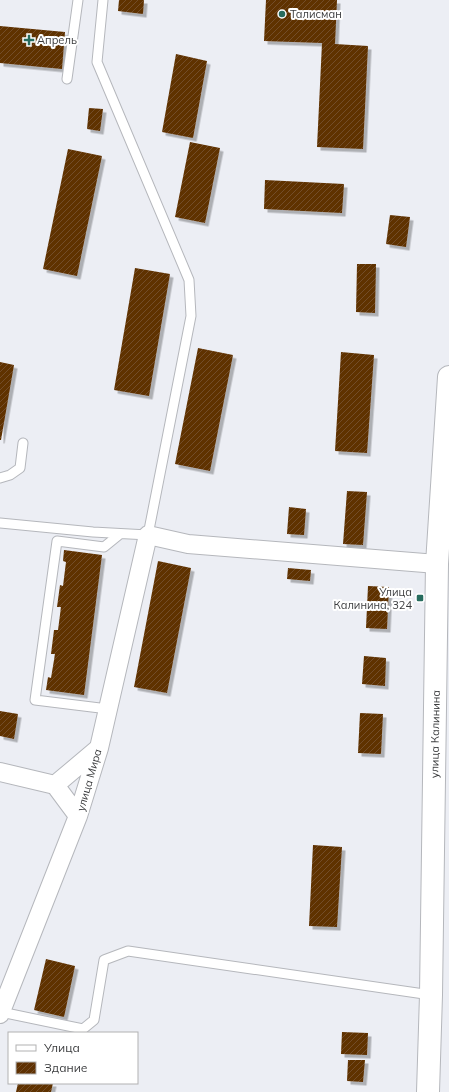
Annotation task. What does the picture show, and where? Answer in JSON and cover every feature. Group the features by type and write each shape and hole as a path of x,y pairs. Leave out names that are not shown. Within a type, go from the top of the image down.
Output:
{"street":[{"name":"улица Калинина","path":"428,1092 431,995 437,564 449,377"},
{"path":"148,535 188,544 437,564"},
{"name":"улица Мира","path":"1,1013 78,816 99,748 148,535"},
{"path":"55,785 99,748"},
{"path":"0,772 55,785 78,816"}],"lane":[{"path":"66,80 78,0"},
{"path":"0,523 93,532 148,535 191,316 189,280 97,62 103,0"},
{"path":"0,478 20,468 23,443"},
{"path":"108,709 35,700 56,541 104,547 120,534"},
{"path":"1,1013 83,1029 94,1020 104,960 128,951 431,995"}],"building":[{"path":"119,0 144,0 143,14 118,11"},
{"path":"266,0 337,0 335,44 368,46 363,149 317,147 322,43 264,41"},
{"path":"0,26 65,32 62,69 0,63"},
{"path":"176,54 207,61 193,138 162,132"},
{"path":"89,108 103,109 100,131 87,129"},
{"path":"190,142 220,148 205,223 175,217"},
{"path":"68,149 102,156 77,276 43,269"},
{"path":"265,180 344,184 342,213 264,209"},
{"path":"390,215 410,217 406,247 386,244"},
{"path":"357,264 376,264 375,313 356,312"},
{"path":"135,268 170,274 149,396 114,390"},
{"path":"198,348 233,355 210,471 175,464"},
{"path":"341,352 374,355 367,453 335,451"},
{"path":"0,362 14,365 1,440 0,440"},
{"path":"347,491 367,492 363,545 343,544"},
{"path":"289,507 306,509 304,535 287,534"},
{"path":"64,550 102,555 84,695 46,690 48,677 51,678 55,654 51,654 54,630 58,630 61,607 57,607 60,585 63,586 66,562 63,561"},
{"path":"158,561 191,568 167,693 134,687"},
{"path":"288,568 311,570 310,581 287,579"},
{"path":"368,586 389,587 387,629 366,628"},
{"path":"364,656 386,658 385,686 362,684"},
{"path":"0,711 18,714 14,739 0,736"},
{"path":"360,713 383,714 381,754 358,753"},
{"path":"313,845 342,847 337,927 309,926"},
{"path":"46,959 75,966 64,1017 34,1010"},
{"path":"342,1032 368,1033 367,1055 341,1054"},
{"path":"348,1060 365,1060 363,1082 347,1081"},
{"path":"18,1084 53,1084 51,1092 16,1092"}],"place":[{"name":"Талисман","path":"282,14"},
{"name":"Апрель","path":"29,40"},
{"name":"Улица Калинина, 324","path":"420,598"}]}
